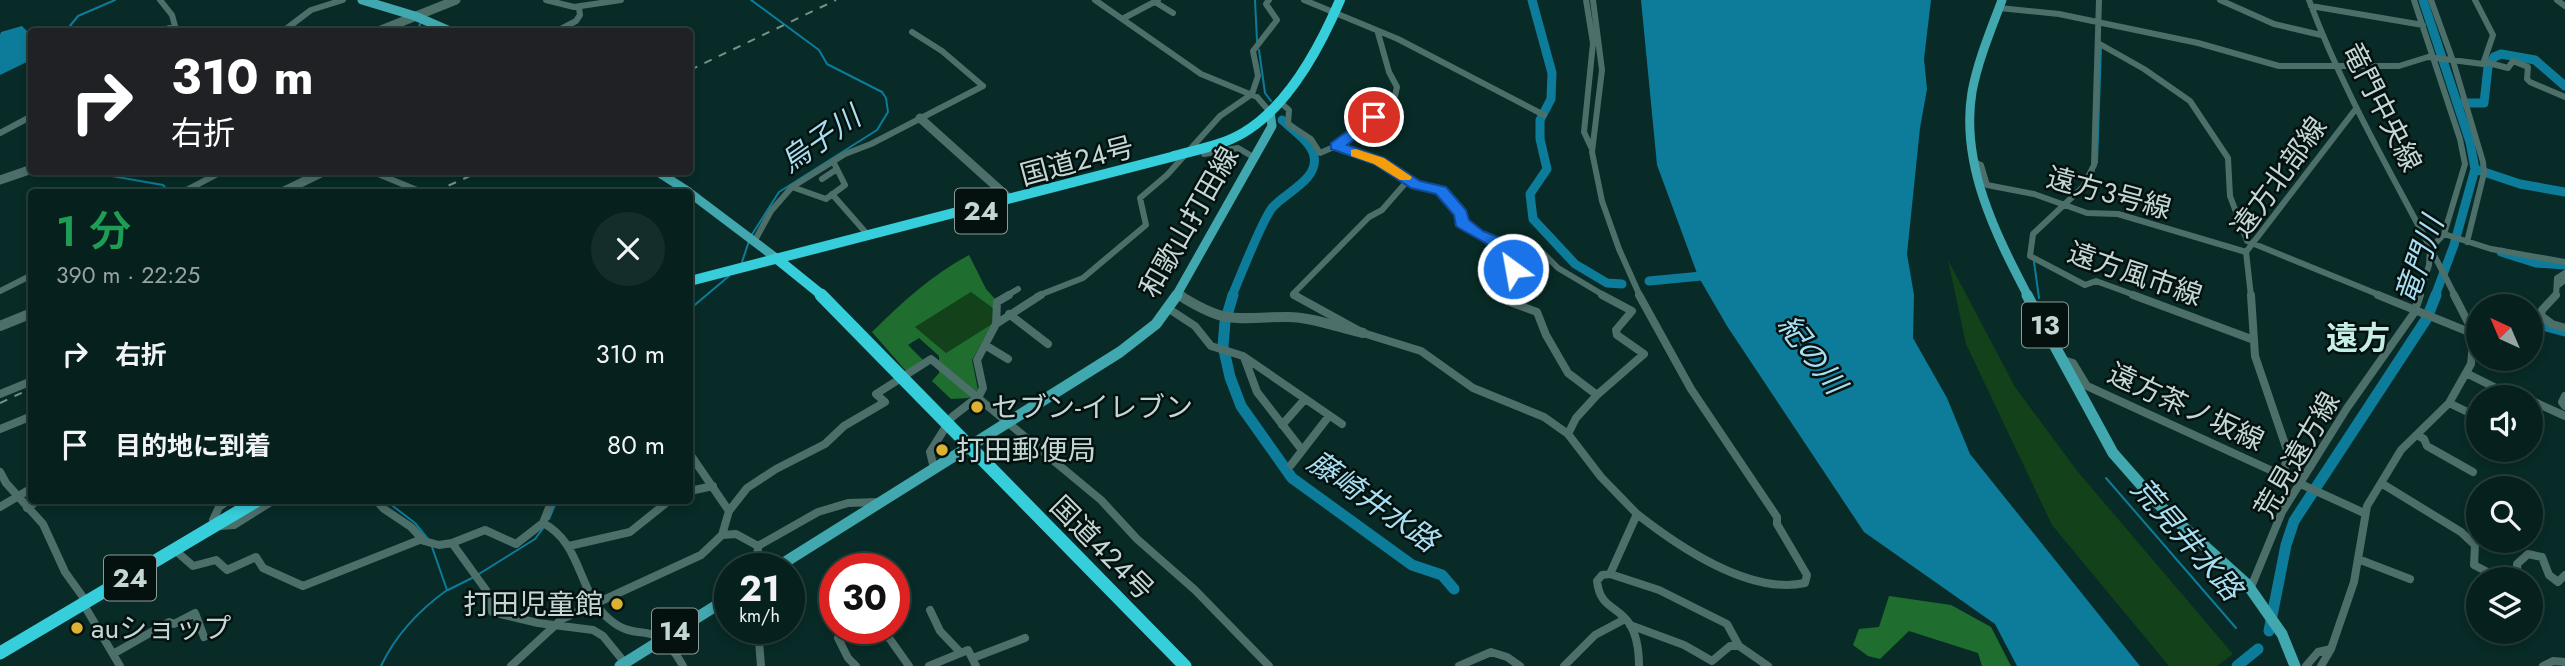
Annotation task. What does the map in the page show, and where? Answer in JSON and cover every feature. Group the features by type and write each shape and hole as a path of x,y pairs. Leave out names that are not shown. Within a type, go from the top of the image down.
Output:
{"highway":[{"name":"国道24号","path":"693,280 1186,156 1244,138 1282,104 1340,0"},
{"name":"国道24号","path":"1272,115 1313,51"},
{"name":"国道24号","path":"779,260 867,234 1186,156"},
{"name":"国道424号","path":"779,260 835,306 968,447 1185,666"},
{"name":"国道24号","path":"693,286 724,274"},
{"name":"24","path":"0,644 176,551 240,504"},
{"name":"24","path":"0,653 83,601 251,504"}],"main road":[{"path":"362,0 415,16 443,28"},
{"name":"13","path":"2001,4 1977,68 1970,100 1973,162 1996,231 2123,468 2144,491 2216,552 2254,591 2274,620 2294,662"},
{"name":"和歌山打田線","path":"799,553 1139,339 1169,309 1178,294 1272,126 1272,115"},
{"path":"662,175 683,189"},
{"path":"693,196 779,260"},
{"name":"14","path":"622,664 714,607"}],"street":[{"path":"160,0 172,15 175,26 169,28"},
{"path":"287,28 311,10 343,0"},
{"path":"386,28 456,0"},
{"path":"546,0 556,5 579,8 621,0"},
{"path":"1095,0 1203,76 1243,88 1272,115"},
{"path":"934,468 930,452 947,424 962,407 979,396 983,388 977,360 996,324 1033,298 1083,278 1146,225 1140,198 1186,156 1220,116 1252,94 1258,76 1253,51 1277,20 1266,4 1269,0"},
{"path":"1304,0 1378,33 1398,39 1542,114"},
{"path":"1178,294 1204,311 1224,318 1253,320 1290,317 1363,333 1421,351 1473,388 1544,417 1568,435 1601,477 1637,514 1680,546 1728,570 1789,589 1805,583 1807,575 1777,524 1777,517 1708,418 1637,290 1611,227 1591,147 1584,132 1593,43 1586,0"},
{"path":"1591,147 1604,56 1593,0"},
{"name":"遠方風市線","path":"2099,0 2100,44 2094,165 2087,182 2033,234 2030,244 2033,258 2085,285 2096,281 2254,340"},
{"path":"2220,0 2281,26 2321,34"},
{"path":"2414,0 2460,139 2465,164 2445,234 2431,251"},
{"path":"2431,0 2479,142 2484,172 2466,242"},
{"path":"2468,0 2492,37"},
{"path":"2475,0 2492,37 2488,62"},
{"path":"2557,0 2565,6"},
{"path":"1124,18 1157,1 1173,13"},
{"path":"2310,3 2423,25"},
{"name":"竜門中央線","path":"2310,3 2335,68 2466,316"},
{"path":"2001,4 2197,43 2279,66 2335,68 2405,65 2424,57 2480,64 2488,62 2508,68 2513,61 2524,63 2528,67 2527,79 2530,82 2565,97"},
{"path":"563,28 576,21 580,15 579,8"},
{"path":"750,239 792,187 833,161 983,86 942,51 912,32"},
{"path":"1282,104 1289,110 1288,124 1311,139 1319,152 1325,153 1336,146 1395,96 1397,87 1389,72 1378,33"},
{"path":"2100,44 2190,100 2228,158 2230,196 2247,241 2466,331"},
{"name":"遠方北部線","path":"2284,476 2287,450 2255,356 2246,252 2356,110"},
{"path":"0,133 28,118"},
{"path":"920,118 1009,198"},
{"path":"1336,146 1379,161 1416,185 1441,190 1461,214 1461,222 1498,243 1511,259 1513,269 1508,281 1507,301 1537,312 1542,327 1568,373 1597,395"},
{"path":"1186,156 1238,147 1247,149 1255,158"},
{"path":"792,187 826,199 845,185 833,161"},
{"name":"遠方3号線","path":"1973,162 1980,164 1987,186 2034,194 2087,213 2118,214 2246,252"},
{"path":"822,179 837,169"},
{"path":"0,180 28,170"},
{"path":"189,189 215,175"},
{"path":"288,189 317,175"},
{"path":"380,175 415,189"},
{"path":"1363,333 1293,294 1369,217 1382,210 1409,179"},
{"path":"832,194 867,234"},
{"path":"2445,234 2466,242 2565,261"},
{"path":"1511,259 1514,260 1537,247 1575,280 1632,311 1616,330 1617,335 1644,354 1597,395 1570,424 1568,435"},
{"name":"荒見遠方線","path":"2254,591 2282,512 2414,311 2431,251"},
{"path":"2543,315 2556,297 2557,278 2565,273"},
{"path":"0,290 28,277"},
{"path":"2557,286 2565,279"},
{"path":"996,324 997,302 1018,289"},
{"path":"1169,309 1200,331 1205,341 1243,356 1342,424"},
{"path":"1009,314 1048,344"},
{"path":"0,326 28,315"},
{"path":"2543,323 2565,328"},
{"path":"985,345 1008,359"},
{"path":"1243,356 1256,391 1303,450"},
{"path":"511,666 554,626 653,575 701,555 722,535 729,512 747,488 825,444 844,426 885,402 876,394 931,359 979,396 1101,500 1137,539 1195,590 1269,666"},
{"name":"遠方茶ノ坂線","path":"2063,360 2073,363 2087,386 2364,513"},
{"path":"2321,666 2331,649 2354,582 2364,513 2400,450 2448,403 2466,373 2490,385"},
{"path":"0,394 28,383"},
{"path":"2565,396 2561,402 2565,406"},
{"path":"1282,425 1305,399"},
{"path":"2448,403 2466,411"},
{"path":"2543,406 2565,416"},
{"path":"1291,464 1329,416"},
{"path":"0,429 28,418"},
{"path":"2417,435 2424,439 2427,446 2473,472"},
{"path":"693,458 729,512"},
{"path":"0,472 27,508 43,524 65,572 120,666"},
{"path":"2381,483 2461,533 2475,545 2474,565 2478,567"},
{"path":"693,490 713,486"},
{"path":"0,507 28,491"},
{"path":"758,546 781,536 797,522 828,509 865,501 878,502"},
{"path":"27,508 33,504"},
{"path":"223,504 219,507 216,523 234,525 268,504"},
{"path":"380,504 424,540 439,545 452,543 485,530 516,544 546,523 551,504"},
{"path":"569,546 631,532 665,504"},
{"path":"1610,574 1637,514"},
{"path":"546,523 569,546 608,618 618,625 654,631 665,638 683,666"},
{"path":"722,535 736,534 758,546"},
{"path":"176,551 193,566 216,560 227,570 257,557 263,568 303,586 424,540"},
{"path":"452,543 486,590 492,611 554,626 593,630 603,636 622,664"},
{"path":"758,546 758,553"},
{"path":"2515,567 2517,561 2532,554 2546,561 2549,575 2561,585 2565,575"},
{"path":"2358,559 2410,579"},
{"path":"1739,646 1730,646 1712,661 1684,645 1628,622 1601,601 1597,593 1597,581 1602,575 1610,574 1659,590 1727,624 1739,646 1768,666"},
{"path":"930,610 940,631 959,651"},
{"path":"113,654 169,622 174,624 195,613 204,637"},
{"path":"1564,666 1595,635 1628,622"},
{"path":"1628,622 1639,657 1639,666"},
{"path":"929,666 959,651 968,650 974,662 1025,638"},
{"path":"759,644 761,666"},
{"path":"841,644 848,658 856,666"},
{"path":"894,644 909,666"},
{"path":"2306,666 2318,652 2331,649"},
{"path":"1459,666 1491,652 1507,657 1520,666"},
{"path":"2543,666 2553,660 2565,662"}],"green space":[{"path":"969,255 986,289 995,299 994,309 971,292 915,327 946,353 992,324 972,360 978,390 969,398 951,399 932,381 939,373 939,356 919,338 908,345 923,360 906,371 872,332 918,290"},
{"path":"1948,260 2015,387 2078,472 2233,654 2217,666 2169,666 2052,525 1966,344"},
{"path":"971,292 994,309 992,324 946,353 915,327"},
{"path":"1889,596 1951,605 1991,627 2011,666 1982,666 1978,653 1909,631 1880,659 1868,656 1853,645 1859,629 1879,627"}],"water":[{"name":"紀の川","path":"1641,0 1931,0 1924,59 1927,89 1920,128 1907,254 1914,295 1913,338 1947,398 1970,454 2140,666 2017,666 1995,624 1864,532 1727,326 1698,276 1657,165"},
{"path":"22,26 28,32 28,61 0,75 0,35 1,32"}],"waterway":[{"path":"68,28 78,16 115,0"},
{"name":"烏子川","path":"751,0 819,50 827,64 882,92 886,98 888,112 877,130 779,192 751,236"},
{"name":"藤崎井水路","path":"1255,0 1257,41"},
{"path":"1532,0 1552,73 1551,99 1540,120 1540,139 1547,169 1530,194 1533,219 1575,264 1607,283 1622,284"},
{"name":"竜門川","path":"2423,0 2457,103"},
{"path":"418,28 420,24"},
{"name":"荒見井水路","path":"2097,163 2101,47"},
{"name":"藤崎井水路","path":"1259,50 1265,93 1271,101"},
{"path":"2457,103 2484,103 2488,67 2494,57 2501,54 2535,60 2565,86"},
{"name":"竜門川","path":"2457,103 2470,142 2475,169"},
{"name":"藤崎井水路","path":"1232,296 1272,208 1306,179 1314,165 1314,156 1309,146 1282,120"},
{"name":"竜門川","path":"2435,296 2454,245 2475,169"},
{"path":"2475,169 2520,184 2565,192"},
{"name":"荒見井水路","path":"2086,188 2094,172"},
{"path":"106,175 163,185 166,189"},
{"name":"烏子川","path":"742,262 749,241"},
{"path":"2501,252 2536,263 2565,265"},
{"name":"荒見井水路","path":"2034,262 2039,298"},
{"path":"1649,281 1712,275"},
{"name":"烏子川","path":"693,306 729,276"},
{"name":"藤崎井水路","path":"1233,295 1225,322 1223,346 1230,377 1241,406 1292,478 1412,565 1442,575 1454,589"},
{"name":"竜門川","path":"2269,631 2286,545 2294,521 2427,318 2436,295"},
{"path":"2543,325 2565,331"},
{"name":"荒見井水路","path":"2106,478 2236,628"},
{"path":"390,504 415,523 428,539"},
{"name":"烏子川","path":"549,519 555,504"},
{"name":"烏子川","path":"479,574 535,539 544,527"},
{"path":"381,666 409,624 447,590 432,547"},
{"name":"烏子川","path":"448,590 474,577"},
{"name":"竜門川","path":"2237,666 2258,649"}],"railway":[{"path":"693,69 836,0"},
{"path":"441,189 472,175"},
{"path":"0,403 28,390"}],"slow traffic":[{"path":"1356,153 1379,161 1405,177"}],"place":[{"name":"セブン-イレブン","path":"977,407"},
{"name":"打田郵便局","path":"942,450"},
{"name":"打田児童館","path":"617,604"},
{"name":"auショップ","path":"77,628"}],"district":[{"name":"遠方","path":"2358,338"}],"route":[{"path":"1374,117 1336,146 1379,161 1416,185 1441,190 1461,214 1461,222 1482,237 1498,243 1513,262 1513,269"}]}
